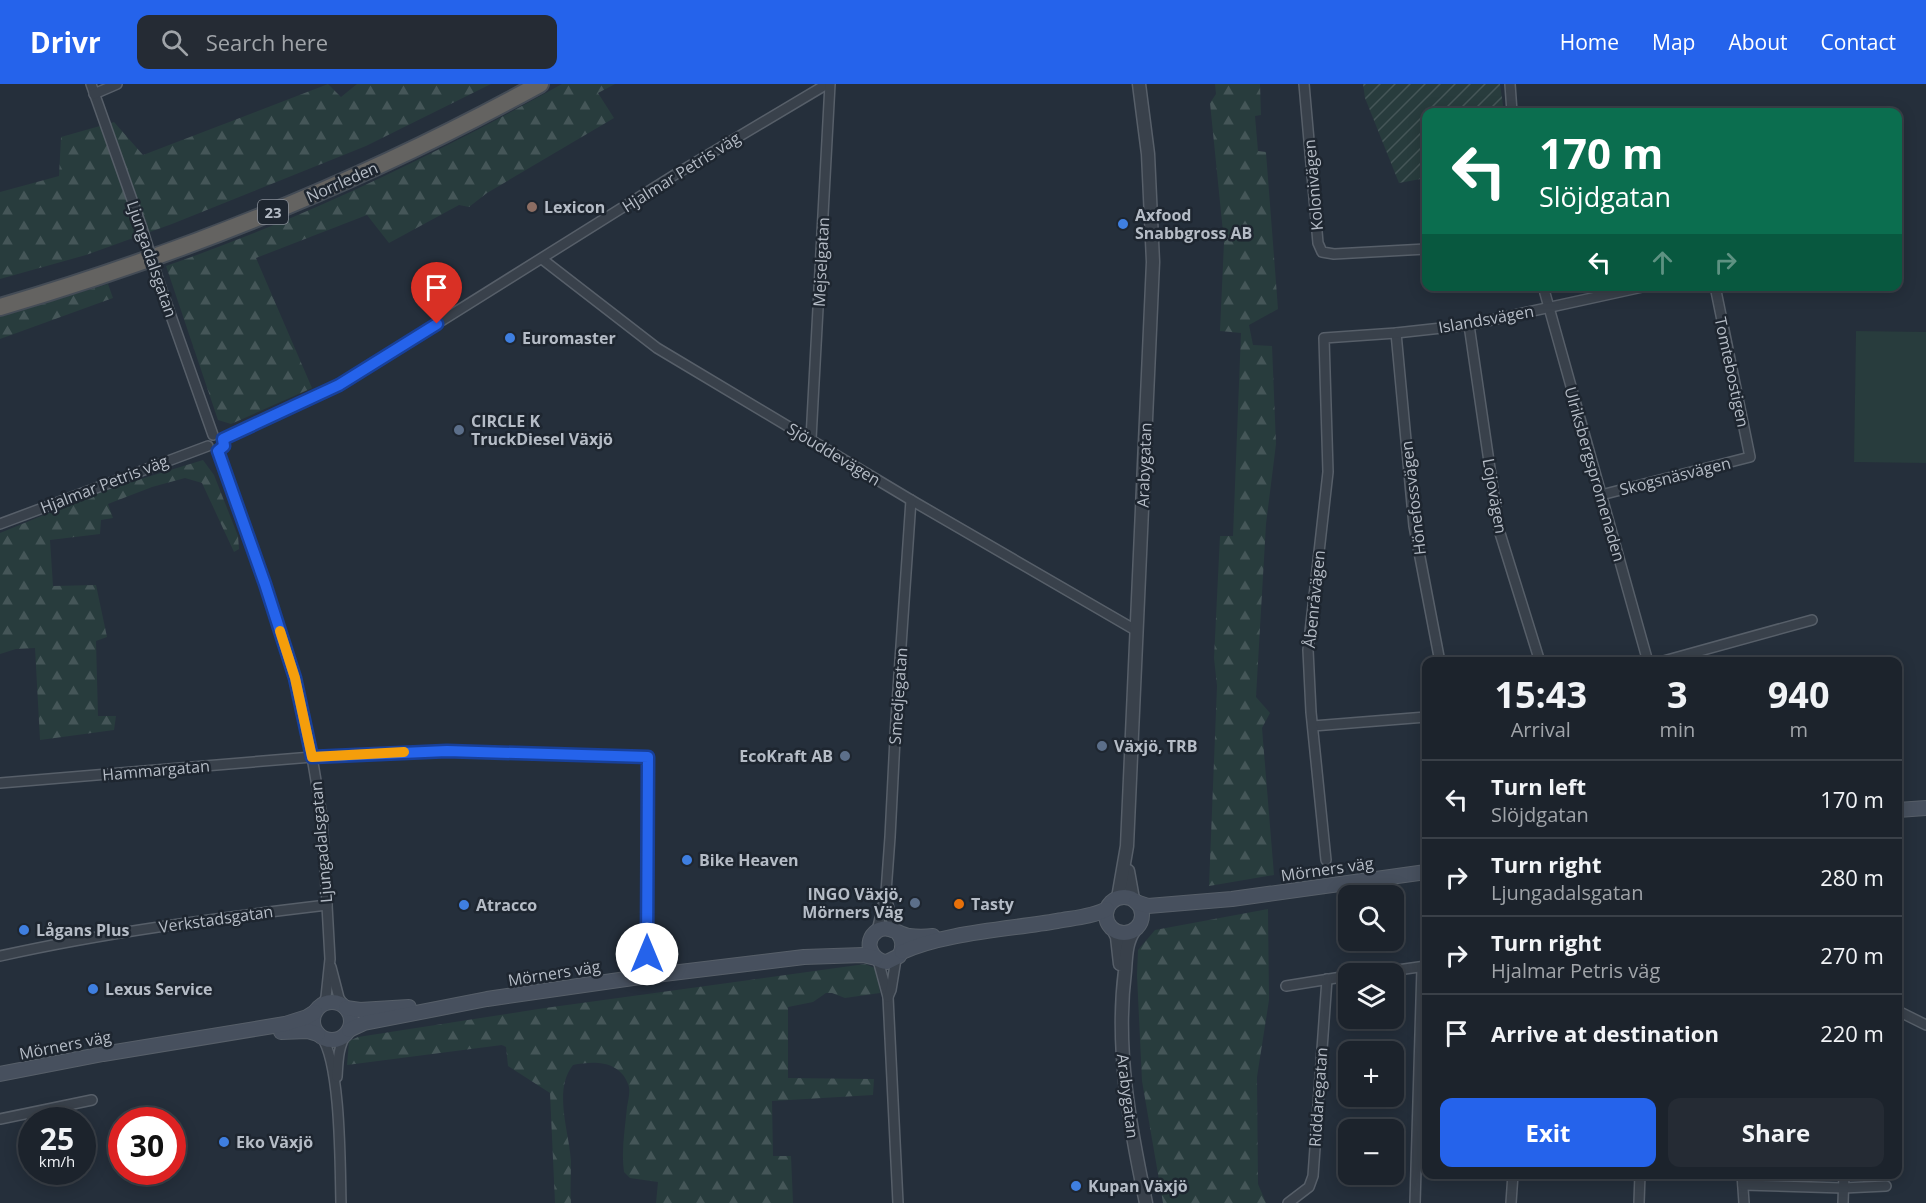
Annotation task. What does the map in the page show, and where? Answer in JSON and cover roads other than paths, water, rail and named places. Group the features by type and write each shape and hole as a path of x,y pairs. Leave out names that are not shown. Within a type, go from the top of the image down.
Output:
{"highway":[{"name":"Norrleden","path":"0,299 118,262 272,204 416,139 524,84"},
{"name":"Norrleden","path":"0,307 121,269 276,211 420,147 540,84"}],"main road":[{"path":"1902,810 1926,806"},
{"name":"Mörners väg","path":"1135,900 1148,906 1232,899 1422,873"},
{"path":"1015,929 1096,924 1112,930 1123,934 1138,926 1143,913 1135,900 1125,897 1111,902 1106,916 1112,930"},
{"name":"Mörners väg","path":"1138,926 1146,917 1232,899"},
{"path":"960,936 914,936 885,928 874,934 870,947 877,959 887,962 921,945 960,936 1015,929 1094,914 1107,909"},
{"path":"895,931 903,942 899,956"},
{"name":"Mörners väg","path":"804,957 851,946 874,934"},
{"name":"Mörners väg","path":"345,1007 375,1010 487,999 646,976 804,957 863,955 877,959"},
{"name":"Mörners väg","path":"348,1031 364,1023 487,999"},
{"path":"330,1002 345,1007 351,1018 348,1031 340,1038 333,1040 319,1035 313,1023 319,1008 330,1002"},
{"name":"Mörners väg","path":"0,1074 103,1054 285,1024 307,1017 319,1008"},
{"name":"Mörners väg","path":"207,1038 299,1030 319,1035"}],"street":[{"name":"Ljungadalsgatan","path":"90,84 213,435"},
{"path":"94,94 117,84"},
{"name":"Hjalmar Petris väg","path":"223,439 339,385 676,174 828,84"},
{"name":"Mejselgatan","path":"811,439 828,84"},
{"name":"Arabygatan","path":"1135,900 1130,886 1127,846 1153,262 1149,165 1139,84"},
{"name":"Kolonivägen","path":"1304,84 1318,243 1322,252 1334,254 1422,249"},
{"path":"1509,84 1512,108"},
{"name":"Sjöuddevägen","path":"542,260 657,348 1137,632"},
{"name":"Ulriksbergspromenaden","path":"1544,291 1647,657"},
{"name":"Islandsvägen","path":"1324,338 1469,325 1625,291"},
{"name":"Tomtebostigen","path":"1716,291 1750,457"},
{"name":"Lojovägen","path":"1469,325 1499,530 1538,657"},
{"name":"Hönefossvägen","path":"1396,333 1414,526 1439,657"},
{"name":"Åbenråvägen","path":"1324,338 1328,472 1308,650 1326,860"},
{"path":"213,435 218,435 223,439 224,446 218,451 211,450 208,446 208,439 213,435"},
{"name":"Hjalmar Petris väg","path":"0,524 208,446"},
{"name":"Ljungadalsgatan","path":"218,451 295,678 312,757 322,816 330,959 326,997 319,1008"},
{"name":"Skogsnäsvägen","path":"1601,495 1750,457"},
{"name":"Smedjegatan","path":"895,931 889,917 886,892 911,500"},
{"path":"1678,657 1812,620"},
{"path":"1313,726 1422,717"},
{"name":"Hammargatan","path":"0,783 312,757 447,751 648,757 646,976"},
{"name":"Arabygatan","path":"1118,898 1127,846"},
{"name":"Smedjegatan","path":"874,934 886,892"},
{"name":"Verkstadsgatan","path":"0,956 126,932 327,905"},
{"name":"Arabygatan","path":"1138,926 1128,945 1123,989 1121,1042 1131,1128 1146,1203"},
{"name":"Arabygatan","path":"1112,930 1118,942 1123,989"},
{"path":"888,997 899,956"},
{"name":"Ljungadalsgatan","path":"330,959 339,998 345,1007"},
{"path":"877,959 888,997 898,1203"},
{"path":"1404,970 1422,967"},
{"path":"1286,986 1338,977"},
{"name":"Riddaregatan","path":"1288,1203 1309,1187 1313,1176 1326,979"},
{"path":"1902,1013 1926,1025"},
{"path":"1415,1203 1422,1019"},
{"path":"341,1203 336,1088 339,1050 348,1031"},
{"path":"319,1035 329,1051 336,1088"},
{"path":"0,1119 92,1100"},
{"path":"1511,1203 1513,1179"},
{"path":"1639,1203 1640,1179"},
{"path":"1742,1179 1744,1203"},
{"path":"1843,1203 1844,1179"},
{"path":"1743,1185 1843,1188 1886,1186"}],"place":[{"name":"Lexicon","path":"532,207"},
{"name":"Axfood Snabbgross AB","path":"1123,224"},
{"name":"Euromaster","path":"510,338"},
{"name":"CIRCLE K TruckDiesel Växjö","path":"459,430"},
{"name":"Växjö, TRB","path":"1102,746"},
{"name":"EcoKraft AB","path":"845,756"},
{"name":"Bike Heaven","path":"687,860"},
{"name":"INGO Växjö, Mörners Väg","path":"915,903"},
{"name":"Tasty","path":"959,904"},
{"name":"Atracco","path":"464,905"},
{"name":"Lågans Plus","path":"24,930"},
{"name":"Lexus Service","path":"93,989"},
{"name":"Eko Växjö","path":"224,1142"},
{"name":"Kupan Växjö","path":"1076,1186"}]}
